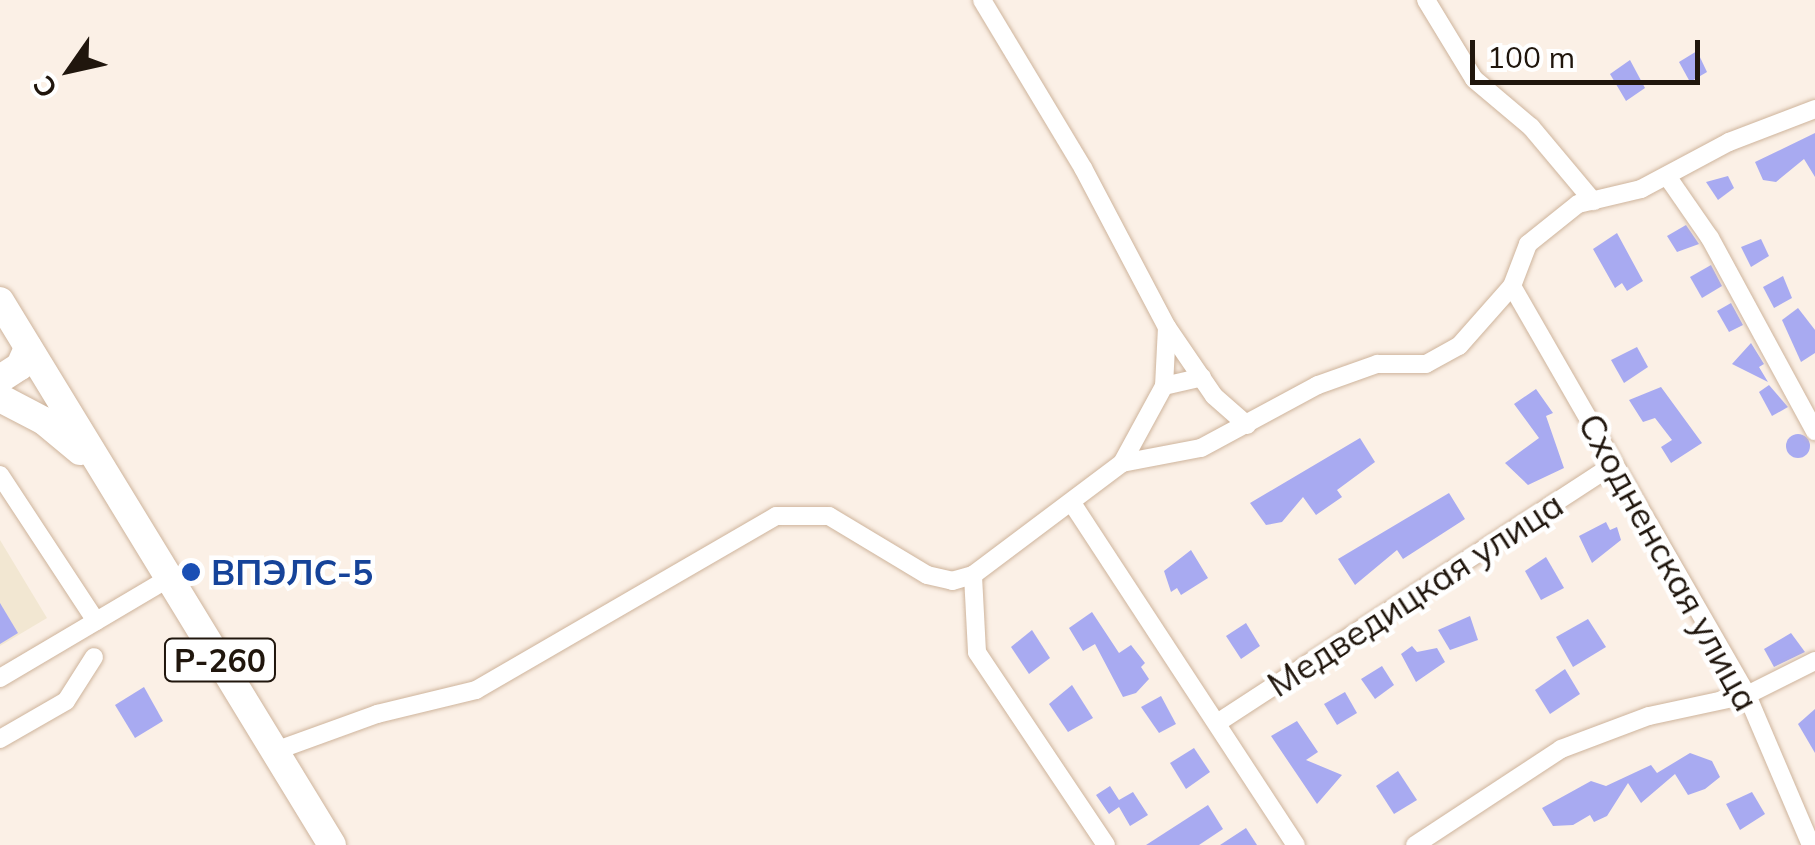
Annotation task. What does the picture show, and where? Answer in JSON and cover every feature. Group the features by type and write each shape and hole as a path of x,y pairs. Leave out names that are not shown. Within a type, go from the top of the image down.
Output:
{"highway":[{"name":"Р-260","path":"0,301 332,845"},
{"path":"0,379 20,366 28,348"},
{"path":"0,398 44,421 105,477"}],"street":[{"path":"982,0 1083,168 1167,327 1202,377 1247,425"},
{"path":"1426,0 1474,79 1531,127 1593,201"},
{"path":"1122,463 1201,448 1318,385 1377,364 1426,364 1459,346 1512,286 1528,244 1578,204 1666,176 1729,142 1815,110"},
{"path":"1666,176 1710,238 1815,431"},
{"name":"Сходненская улица","path":"1512,286 1747,695 1811,845"},
{"path":"276,751 378,714 476,690 776,516 829,516 927,575 952,581 973,574 1122,463 1164,386 1167,327"},
{"path":"1164,386 1202,377"},
{"name":"Медведицкая улица","path":"1217,724 1614,464"},
{"path":"0,475 96,621"},
{"path":"1072,503 1296,845"},
{"path":"973,574 976,652 1106,845"},
{"path":"0,678 169,578"},
{"path":"0,739 66,701 94,657"},
{"path":"1415,845 1560,748 1649,716 1747,695 1815,661"}],"shaded area":[{"path":"0,540 47,618 0,646"}],"building":[{"path":"1697,51 1707,72 1690,82 1679,62"},
{"path":"1630,60 1645,88 1626,101 1610,74"},
{"path":"1815,133 1815,177 1804,159 1776,182 1763,180 1755,162"},
{"path":"1728,176 1734,188 1718,200 1706,182"},
{"path":"1686,225 1699,244 1677,252 1667,236"},
{"path":"1617,233 1643,281 1627,291 1622,283 1615,288 1593,249"},
{"path":"1761,239 1769,256 1751,267 1741,247"},
{"path":"1711,265 1722,286 1702,298 1690,277"},
{"path":"1783,276 1792,298 1774,308 1763,287"},
{"path":"1731,303 1743,325 1729,332 1717,311"},
{"path":"1798,308 1815,330 1815,353 1801,362 1782,320"},
{"path":"1751,343 1764,364 1759,367 1768,382 1732,364"},
{"path":"1637,347 1648,367 1624,383 1611,360"},
{"path":"1769,385 1788,407 1772,416 1759,392"},
{"path":"1661,387 1702,443 1671,463 1661,447 1672,440 1655,418 1643,422 1629,400"},
{"path":"1536,389 1553,413 1546,416 1564,468 1528,485 1505,463 1539,438 1514,404"},
{"path":"1798,434 1807,437 1807,455 1798,458 1789,455 1786,446 1789,437"},
{"path":"1360,438 1375,462 1337,490 1342,497 1316,515 1303,497 1282,522 1266,525 1250,503"},
{"path":"1449,493 1465,519 1403,559 1397,550 1355,585 1338,559"},
{"path":"1606,522 1610,530 1617,527 1621,540 1592,563 1579,536"},
{"path":"1191,550 1208,578 1181,595 1177,588 1171,592 1164,571"},
{"path":"1546,557 1564,588 1541,600 1525,571"},
{"path":"0,603 18,633 0,644"},
{"path":"1092,612 1119,653 1131,645 1145,663 1141,667 1149,679 1136,693 1123,697 1095,644 1083,651 1069,628"},
{"path":"1470,616 1478,640 1450,650 1438,630"},
{"path":"1588,619 1606,647 1573,667 1556,637"},
{"path":"1246,623 1260,646 1241,659 1226,636"},
{"path":"1032,630 1050,658 1029,674 1011,647"},
{"path":"1791,633 1805,652 1774,667 1764,649"},
{"path":"1412,646 1417,652 1437,648 1445,662 1416,682 1401,654"},
{"path":"1382,666 1394,685 1375,699 1361,679"},
{"path":"1565,669 1580,694 1550,714 1535,690"},
{"path":"1072,685 1093,718 1068,732 1049,704"},
{"path":"144,687 163,721 135,738 115,705"},
{"path":"1345,692 1357,713 1337,725 1324,704"},
{"path":"1161,696 1176,724 1159,733 1141,707"},
{"path":"1815,709 1815,753 1798,724"},
{"path":"1297,721 1318,752 1306,760 1342,775 1317,804 1271,736"},
{"path":"1194,748 1210,772 1186,789 1170,763"},
{"path":"1690,753 1712,761 1720,777 1705,789 1688,795 1675,774 1641,803 1628,783 1607,816 1594,822 1590,815 1573,825 1553,826 1542,808 1591,781 1606,786 1651,765 1657,773"},
{"path":"1398,771 1417,800 1394,814 1376,786"},
{"path":"1110,786 1119,800 1133,792 1148,815 1130,826 1119,807 1109,814 1096,795"},
{"path":"1752,792 1765,814 1740,830 1726,804"},
{"path":"1208,805 1223,829 1199,845 1146,845"},
{"path":"1246,828 1257,845 1220,845"}],"place":[{"name":"ВПЭЛС-5","path":"191,572"}]}
